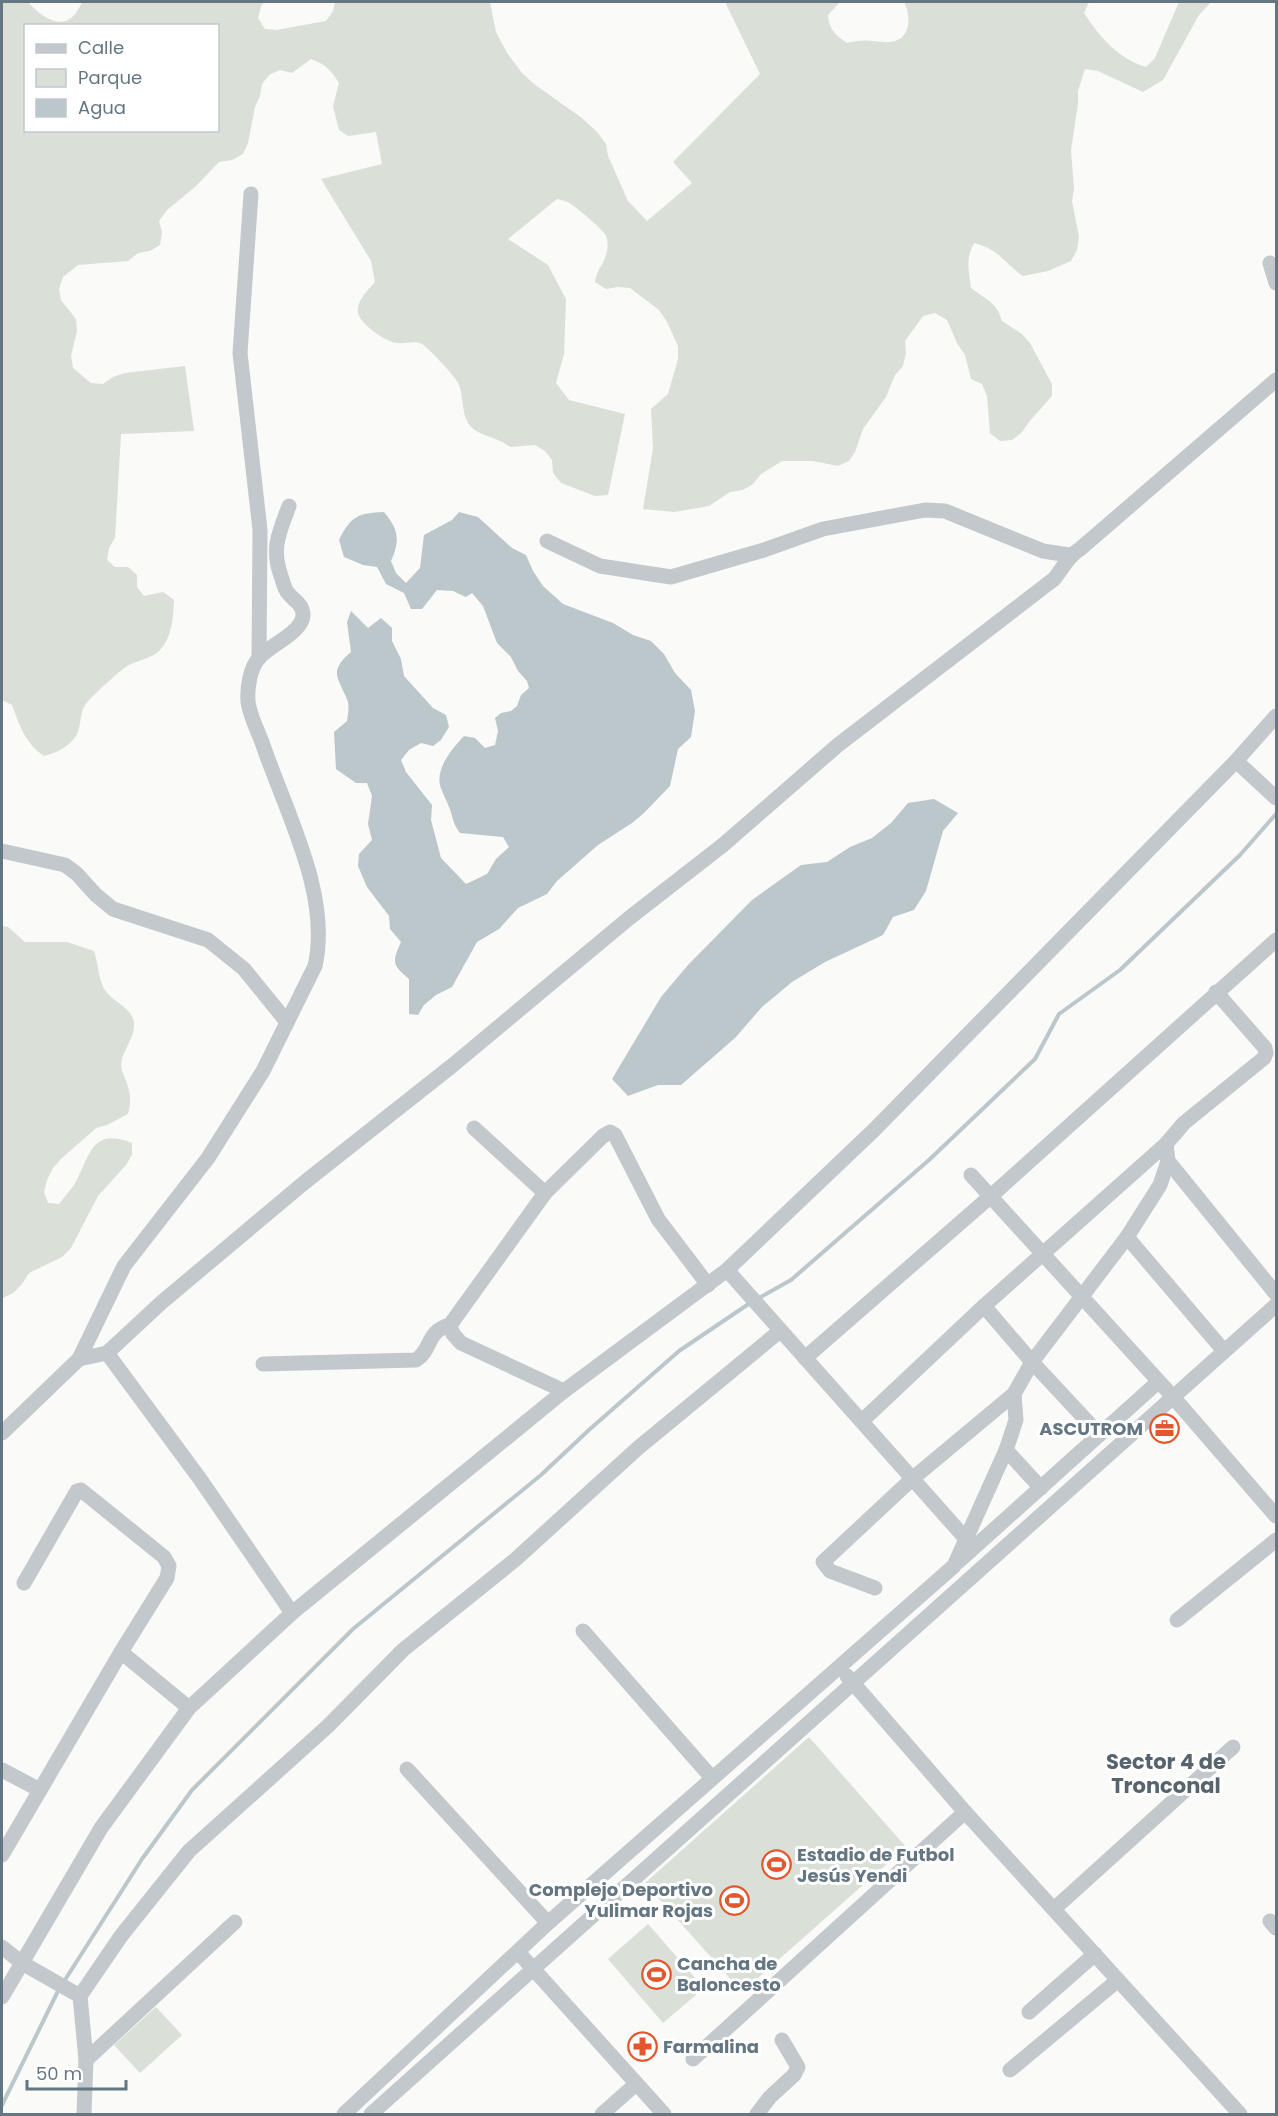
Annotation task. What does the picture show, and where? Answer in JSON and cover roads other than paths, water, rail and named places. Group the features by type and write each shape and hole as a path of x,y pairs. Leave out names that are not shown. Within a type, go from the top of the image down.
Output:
{"street":[{"path":"2,1433 79,1359 124,1266 208,1158 263,1071 315,966 318,952 316,913 306,858 279,792 248,702 251,675 259,658 260,530 240,353 251,194"},
{"path":"1270,263 1276,283"},
{"path":"79,1359 107,1353 162,1302 305,1182 453,1065 628,919 723,845 838,745 1054,579 1069,555 1080,549 1270,393 1276,380"},
{"path":"259,658 298,627 303,616 301,605 287,592 276,562 276,541 289,506"},
{"path":"547,541 600,566 671,577 764,550 823,529 925,510 945,511 1043,551 1069,555"},
{"path":"2,1997 101,1828 189,1708 292,1613 564,1391 708,1285 731,1275 1236,761 1276,716"},
{"path":"1236,761 1276,798"},
{"path":"2,851 65,865 113,909 208,940 244,969 287,1022"},
{"path":"805,1358 991,1196 1276,940"},
{"path":"862,1421 984,1306 1166,1144 1184,1123 1264,1058 1265,1048 1216,992"},
{"path":"474,1128 545,1193"},
{"path":"263,1364 416,1360 435,1332 450,1325 545,1193 603,1136 610,1132 615,1135 658,1219 708,1285"},
{"path":"876,1588 830,1571 823,1562 912,1479 1014,1394 1032,1362 1126,1237 1160,1185 1168,1161 1166,1144"},
{"path":"1168,1161 1276,1294"},
{"path":"972,1175 1174,1398 1276,1516"},
{"path":"1126,1237 1224,1351"},
{"path":"731,1275 966,1539"},
{"path":"371,2115 1276,1305"},
{"path":"984,1306 1032,1362 1100,1434"},
{"path":"450,1325 453,1334 461,1342 564,1391"},
{"path":"83,2114 86,2060 76,1994 189,1851 328,1726 403,1650 516,1559 638,1448 777,1327"},
{"path":"107,1353 201,1479 292,1613"},
{"path":"344,2115 548,1923 954,1566 1158,1382"},
{"path":"954,1566 1006,1450 1016,1420 1014,1394"},
{"path":"1006,1450 1041,1488"},
{"path":"2,1855 167,1578 169,1566 164,1557 81,1490 77,1491 24,1583"},
{"path":"1178,1620 1276,1540"},
{"path":"583,1631 712,1778"},
{"path":"121,1652 189,1708"},
{"path":"839,1667 965,1812 1240,2115"},
{"path":"1054,1909 1233,1747"},
{"path":"407,1769 548,1923"},
{"path":"2,1770 40,1790"},
{"path":"693,2059 965,1812"},
{"path":"86,2060 235,1922"},
{"path":"2,1947 22,1963 76,1994"},
{"path":"518,1952 664,2115"},
{"path":"1029,2012 1095,1954"},
{"path":"1010,2070 1118,1980"},
{"path":"757,2115 770,2097 794,2075 798,2067 782,2040"},
{"path":"602,2115 636,2084"}],"water":[{"path":"384,512 393,524 397,541 391,561 396,573 406,583 420,568 424,535 452,520 459,512 478,517 512,548 526,555 543,586 563,604 613,623 633,635 651,641 664,654 675,673 691,690 695,711 691,737 678,749 670,786 644,813 598,845 557,881 547,894 518,908 499,929 477,942 452,987 436,995 424,1005 418,1015 409,1014 409,979 395,963 401,942 390,929 389,916 367,887 358,866 359,854 372,840 368,824 372,796 367,783 356,783 336,769 334,732 347,721 348,709 348,702 337,676 337,670 351,652 347,622 351,611 368,628 381,618 392,628 392,641 401,659 404,676 433,708 446,715 449,727 441,740 433,746 421,743 409,750 401,760 406,772 432,805 431,820 441,858 466,884 487,874 496,859 509,847 503,837 460,833 441,787 439,778 441,771 446,758 464,736 475,738 485,748 495,745 498,731 495,718 517,706 521,695 529,688 511,657 497,643 483,606 472,593 466,597 453,591 437,590 422,609 411,609 404,593 386,584 377,567 363,565 344,557 339,540 347,526 356,517 368,513"},
{"path":"934,799 958,813 943,831 926,891 914,910 893,917 883,935 825,962 792,982 762,1007 735,1038 681,1085 658,1085 628,1096 612,1079 661,997 688,965 752,900 801,865 827,862 850,847 872,838 891,823 908,803"}],"waterway":[{"path":"759,1298 791,1280 929,1160 1035,1059 1059,1014 1120,970 1240,855 1276,814"},
{"path":"63,1983 142,1859 192,1790 353,1629 541,1475 679,1351 750,1303"},
{"path":"2,2105 59,1989"}],"place":[{"name":"ASCUTROM","path":"1164,1429"},
{"name":"Estadio de Futbol Jesús Yendi","path":"776,1865"},
{"name":"Complejo Deportivo Yulimar Rojas","path":"734,1900"},
{"name":"Cancha de Baloncesto","path":"656,1974"},
{"name":"Farmalina","path":"642,2047"}],"district":[{"name":"Sector 4 de Tronconal","path":"1166,1774"}]}
